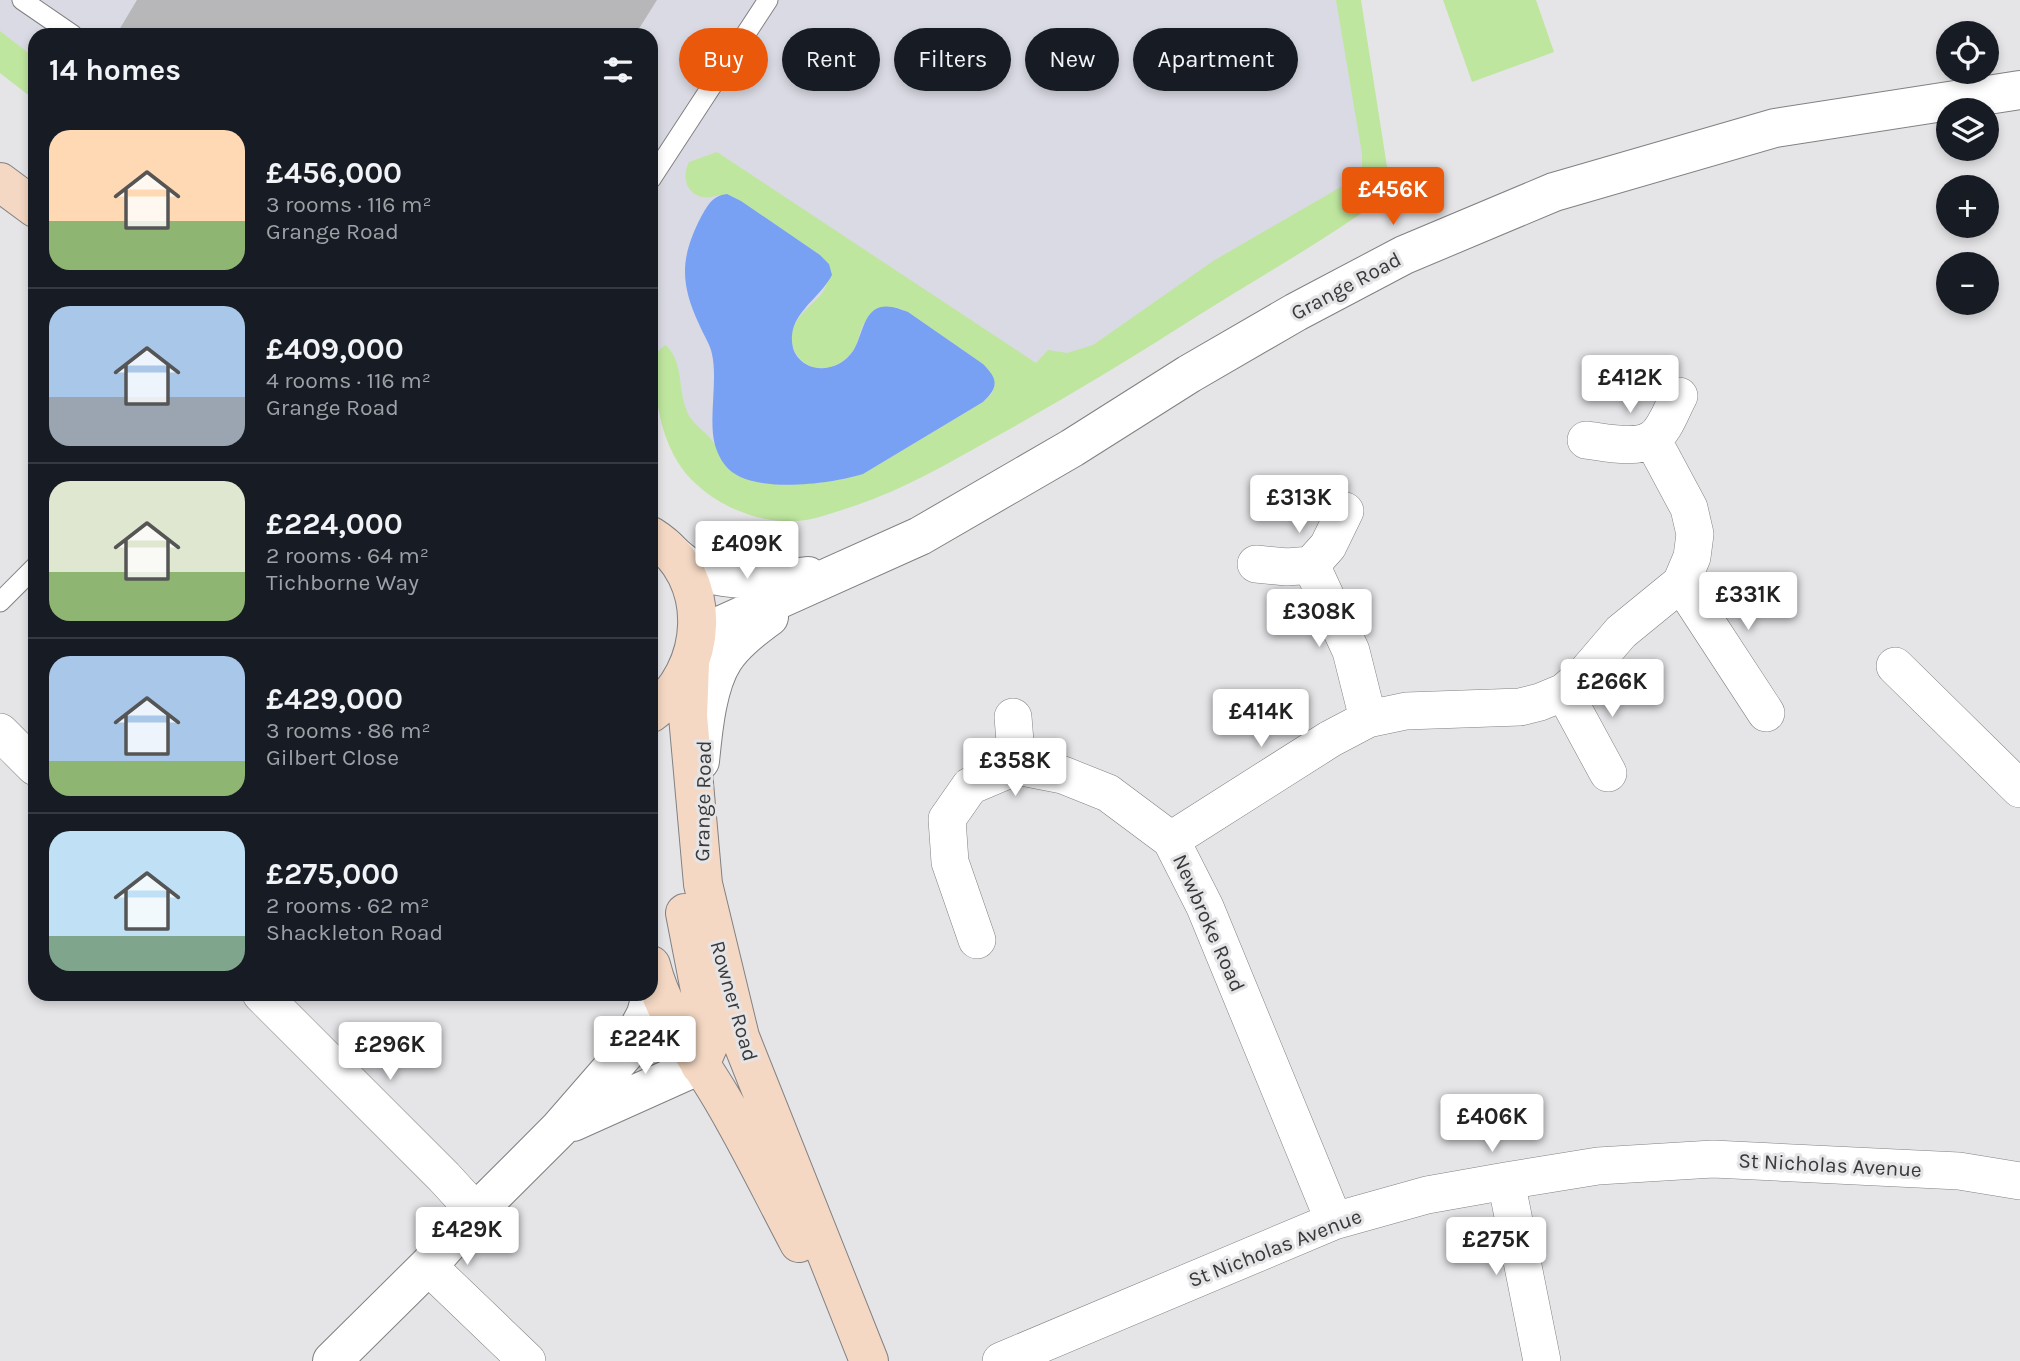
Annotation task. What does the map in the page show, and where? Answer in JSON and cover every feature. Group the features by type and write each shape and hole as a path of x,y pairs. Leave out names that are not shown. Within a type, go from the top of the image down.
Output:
{"main road":[{"path":"0,182 28,203"},
{"name":"Rowner Road","path":"658,540 683,569 694,595 698,624 693,656 670,714 702,884 740,1037 869,1361"},
{"path":"670,714 678,872 710,1042 700,1065"},
{"path":"658,984 679,1032 720,1096 862,1361"}],"street":[{"name":"Grange Road","path":"693,656 717,627 908,541 955,516 1072,448 1189,374 1296,312 1404,255 1554,192 1776,128 2020,90"},
{"path":"1586,440 1628,445 1652,439 1679,396"},
{"path":"1652,439 1689,508 1695,534 1692,558 1681,583 1766,713"},
{"path":"1256,564 1287,567 1311,565 1328,546 1345,511"},
{"name":"Grange Road","path":"658,539 690,566 700,571 726,576 773,580 841,571"},
{"path":"1311,565 1351,651 1368,719"},
{"name":"Grange Road","path":"702,884 699,767 708,708 718,670 729,652 747,634 782,608 841,571"},
{"name":"Newbroke Road","path":"1334,1221 1205,907 1171,840 1329,739 1368,719 1406,711 1520,707 1564,692 1585,674 1621,632 1681,583"},
{"path":"1895,666 2020,789"},
{"path":"1564,692 1608,773"},
{"path":"1013,717 1017,766"},
{"path":"0,732 28,760"},
{"path":"977,940 950,862 947,819 970,786 1017,766 1063,775 1108,793 1171,840"},
{"path":"268,1001 476,1212"},
{"path":"332,1361 428,1266 476,1212 559,1129 626,1052 646,1014 648,1001"},
{"path":"559,1129 700,1065"},
{"name":"St Nicholas Avenue","path":"1001,1361 1334,1221 1427,1195 1506,1181 1598,1166 1713,1158 1959,1171 2020,1181"},
{"path":"1506,1181 1542,1361"},
{"path":"428,1266 527,1361"}],"lane":[{"path":"22,0 63,28"},
{"path":"658,168 768,0"},
{"path":"0,602 28,573"}],"shaded area":[{"path":"0,0 1360,0 1387,172 872,500 747,494 658,386 658,28 28,28 28,95 0,73"}],"green space":[{"path":"1336,0 1361,0 1390,186 1382,199 1069,395 941,467 874,499 812,519 782,521 755,516 729,507 705,492 685,473 671,449 658,405 658,351 666,345 678,366 685,406 694,423 710,438 731,471 743,478 759,482 815,483 863,474 983,402 992,393 995,384 983,364 908,312 895,307 865,322 854,349 839,363 832,367 817,368 803,361 794,349 792,332 800,316 827,284 829,264 820,255 736,198 723,195 706,197 692,192 686,178 689,162 717,152 1036,363 1048,350 1067,353 1093,345 1213,261 1358,177 1362,170 1362,154"},
{"path":"1443,0 1536,0 1554,52 1472,82"},
{"path":"0,31 28,53 28,95 0,73"}],"water":[{"path":"727,194 820,255 829,264 832,275 802,312 793,329 793,347 801,360 816,368 840,363 853,351 870,314 881,307 891,307 908,312 983,364 994,379 992,392 983,402 863,474 796,485 760,483 744,479 732,472 721,460 715,445 712,424 714,365 710,346 688,296 685,270 689,245 701,217 714,199"}],"building":[{"path":"137,0 657,0 639,28 120,28"}]}
